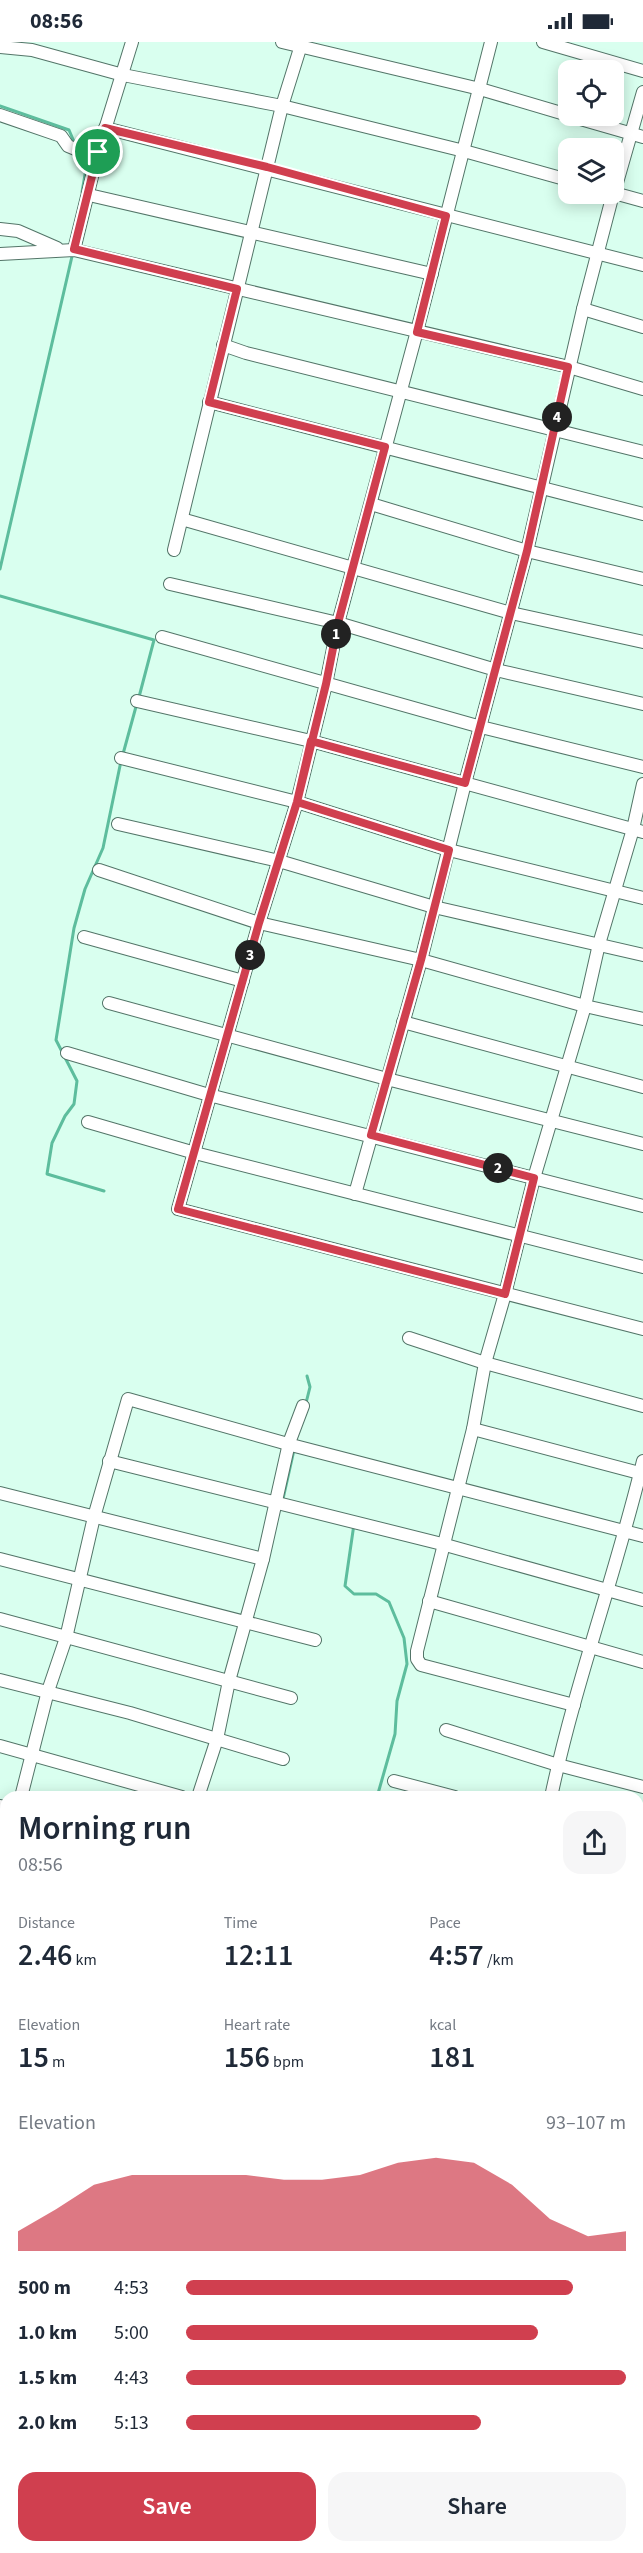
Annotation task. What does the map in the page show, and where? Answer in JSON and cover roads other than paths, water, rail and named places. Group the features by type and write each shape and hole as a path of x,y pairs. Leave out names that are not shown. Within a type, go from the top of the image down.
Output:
{"street":[{"path":"74,249 105,128 132,42"},
{"path":"282,42 480,89 558,112"},
{"path":"491,42 417,332 338,623 326,684 297,802 259,923 178,1209 643,1329"},
{"path":"543,42 643,70"},
{"path":"174,550 282,106 302,45"},
{"path":"0,47 32,50 123,75 282,106 464,151 558,177"},
{"path":"643,92 637,135 614,193 643,201"},
{"path":"0,115 61,136 68,146 97,158"},
{"path":"606,126 637,135"},
{"path":"105,128 267,167 446,216 643,265"},
{"path":"89,195 432,274"},
{"path":"355,1194 421,960 465,783 527,551 568,367 610,204"},
{"path":"0,229 18,231 61,249"},
{"path":"0,254 74,249 568,367 643,388"},
{"path":"582,309 643,327"},
{"path":"223,345 246,353 643,453"},
{"path":"209,402 643,514"},
{"path":"371,504 527,551 643,579"},
{"path":"185,520 511,612 643,642"},
{"path":"170,585 338,623 496,670 643,704"},
{"path":"162,637 481,727 643,767"},
{"path":"136,701 311,741 638,830"},
{"path":"121,758 297,802 449,850 614,893 643,898"},
{"path":"574,1705 422,1665 417,1659 417,1651 442,1544 473,1429 485,1363 534,1178 585,1006 599,944 614,893 638,830 643,784"},
{"path":"117,824 279,861 434,907 643,955"},
{"path":"99,870 259,923 421,960 585,1006 643,1019"},
{"path":"84,937 243,981"},
{"path":"109,1003 387,1079 643,1144"},
{"path":"403,1022 643,1087"},
{"path":"67,1053 209,1095 643,1206"},
{"path":"88,1122 195,1153 643,1267"},
{"path":"409,1338 485,1363 643,1406"},
{"path":"23,1791 48,1692 66,1638 109,1461 128,1399 643,1536"},
{"path":"200,1791 217,1739 229,1681 277,1504 289,1443 303,1406"},
{"path":"473,1429 642,1469 626,1531 590,1646 553,1791"},
{"path":"109,1461 442,1544 643,1600"},
{"path":"0,1492 263,1559"},
{"path":"0,1559 315,1640"},
{"path":"429,1601 643,1662"},
{"path":"0,1619 291,1698"},
{"path":"0,1680 283,1759"},
{"path":"446,1730 558,1765 643,1787"},
{"path":"0,1746 161,1791"},
{"path":"394,1781 432,1791"}],"waterway":[{"path":"0,106 69,130 75,144"},
{"path":"80,156 86,169 82,192"},
{"path":"0,569 73,252"},
{"path":"0,596 154,640 139,697"},
{"path":"123,754 137,703"},
{"path":"104,1191 47,1174 52,1143 65,1116 74,1104 77,1081 56,1040 74,928 85,889 103,848 121,761"},
{"path":"306,1403 310,1387 307,1376"},
{"path":"283,1499 294,1450"},
{"path":"354,1524 345,1586 354,1594 376,1594 389,1602 404,1638 407,1664 397,1701 395,1734 379,1791"}]}
